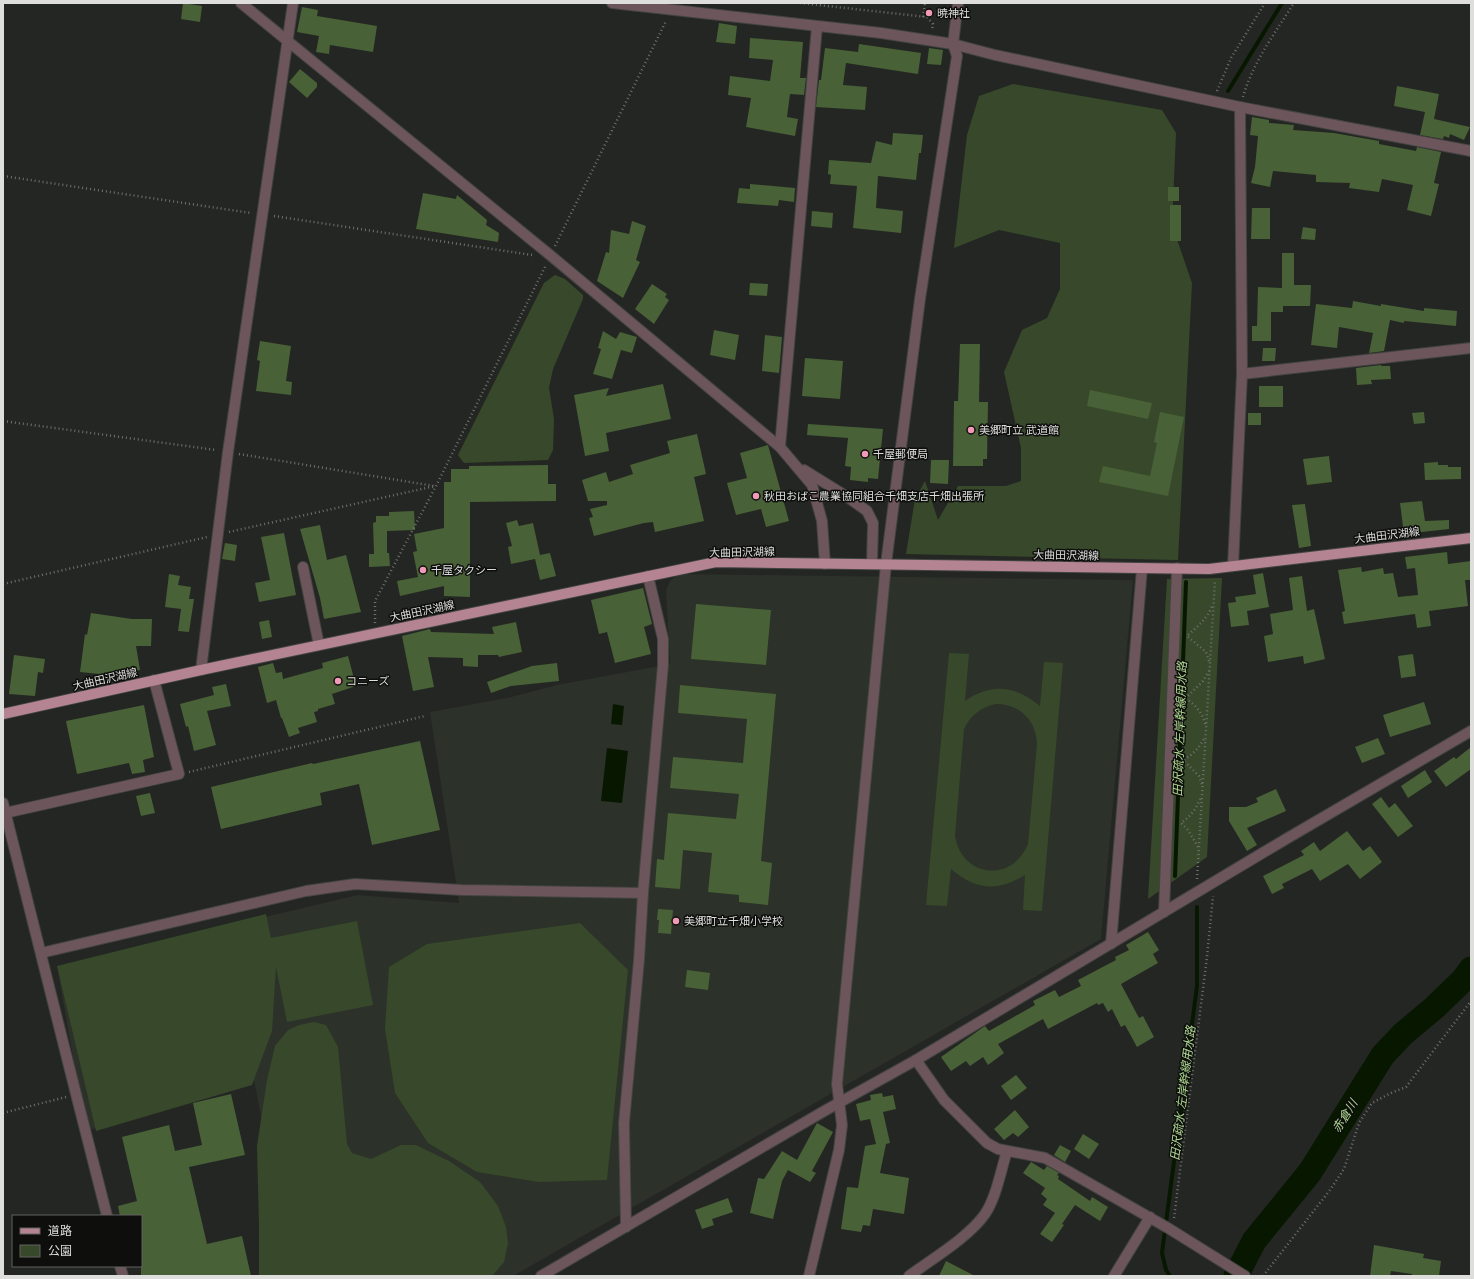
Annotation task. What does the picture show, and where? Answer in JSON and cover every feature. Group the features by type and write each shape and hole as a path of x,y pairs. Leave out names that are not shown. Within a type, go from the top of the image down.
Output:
{"main road":[{"name":"大曲田沢湖線","path":"3,714 154,680 716,562 1216,568 1471,538"}],"street":[{"path":"241,3 288,43 550,255 780,447 812,484 822,521 825,564"},
{"path":"201,670 228,452 293,3"},
{"path":"612,3 881,33 930,40 953,44 1002,57 1213,100 1240,107 1471,151"},
{"path":"809,1276 839,1150 842,1125 836,1084 886,564 920,299 957,56 953,44 958,3"},
{"path":"780,447 818,26"},
{"path":"1233,566 1242,374 1240,107"},
{"path":"1242,374 1471,348"},
{"path":"797,466 846,496 867,511 873,523 872,564"},
{"path":"303,566 319,645"},
{"path":"1111,944 1142,568"},
{"path":"1164,912 1177,568"},
{"path":"626,1227 624,1123 663,665 663,639 648,576"},
{"path":"107,1215 4,808 179,774 154,680"},
{"path":"542,1276 839,1103 916,1060 1471,731"},
{"path":"41,953 306,891 354,884 462,890 643,893"},
{"path":"916,1060 944,1100 987,1143 998,1149 1045,1158 1150,1217 1245,1276"},
{"path":"909,1276 970,1231 985,1214 993,1198 1007,1151"},
{"path":"1114,1276 1150,1217"}],"path":[{"path":"800,3 927,17 933,24 930,40"},
{"path":"923,17 925,3"},
{"path":"1213,100 1231,58 1265,3"},
{"path":"1240,107 1248,79 1262,53 1294,3"},
{"path":"375,633 375,601 436,486 671,10"},
{"path":"3,176 263,214 524,255 550,255"},
{"path":"3,421 228,452 436,486"},
{"path":"1196,894 1216,568"},
{"path":"1210,663 1206,652 1187,636 1201,624 1210,612 1213,604"},
{"path":"1206,729 1204,717 1195,705 1186,698 1203,681 1209,669"},
{"path":"179,774 425,716"},
{"path":"1202,784 1199,776 1183,760 1192,755 1200,746 1205,735"},
{"path":"1199,849 1192,836 1181,823 1189,817 1196,808 1202,794"},
{"path":"1170,1229 1207,957 1214,883"},
{"path":"1264,1276 1330,1190 1344,1169 1359,1123 1372,1103 1406,1087 1471,1002"},
{"path":"3,1113 76,1094"}],"shaded area":[{"name":"美郷町立千畑小学校","path":"678,574 1133,580 1101,939 513,1276 292,1276 254,1080 86,1131 57,966 358,895 459,903 430,712 507,698 557,685 670,664 666,590 670,581"},
{"path":"613,704 624,706 622,725 611,724"},
{"path":"607,748 628,751 622,803 601,801"}],"green space":[{"path":"1013,84 1162,110 1176,133 1172,225 1192,283 1178,560 906,554 915,499 925,481 938,520 958,486 1006,486 1021,481 1021,448 1004,372 1022,330 1047,318 1060,289 1060,243 999,230 954,248 967,135 979,96"},
{"path":"555,275 565,279 583,295 583,299 553,369 549,388 554,419 553,450 548,460 464,463 458,455 544,283"},
{"path":"1222,578 1207,857 1148,899 1167,579"},
{"path":"949,653 969,654 965,701 985,691 1004,689 1022,694 1040,706 1044,662 1063,663 1042,911 1023,910 1025,875 1005,884 987,886 978,885 969,881 951,869 947,906 926,905","holes":["996,704 1005,705 1019,710 1025,715 1034,728 1036,735 1037,744 1028,844 1021,857 1011,865 1000,870 988,870 977,867 967,860 959,850 955,836 964,729 977,712"]},
{"path":"266,914 271,938 357,921 373,1005 287,1022 276,967 272,1031 252,1085 96,1131 57,966"},
{"path":"580,923 628,970 607,1180 539,1182 477,1172 428,1143 395,1093 385,1029 389,967 427,944"},
{"path":"314,1022 326,1025 338,1047 347,1144 352,1153 371,1159 401,1145 416,1145 449,1161 480,1182 498,1206 506,1227 508,1243 504,1262 492,1276 259,1276 257,1146 267,1080 275,1046 288,1030 299,1025"}],"building":[{"path":"183,3 202,6 200,22 181,19"},
{"path":"302,7 318,10 317,16 377,26 373,52 330,45 329,54 316,52 319,36 297,32"},
{"path":"719,23 737,26 735,44 716,42"},
{"path":"750,38 803,42 800,78 806,78 804,95 790,94 787,117 798,119 795,136 746,127 751,98 728,95 730,76 770,81 773,60 749,58"},
{"path":"859,44 921,53 918,74 846,63 843,85 867,87 865,110 816,107 825,48 858,52"},
{"path":"929,48 943,50 941,65 927,64"},
{"path":"300,69 317,83 317,87 307,98 289,82"},
{"path":"1397,86 1439,94 1434,119 1470,127 1464,140 1450,134 1449,138 1444,136 1443,139 1420,135 1425,112 1394,106"},
{"path":"1252,117 1269,120 1269,123 1294,125 1293,130 1334,133 1379,141 1379,144 1416,151 1417,147 1441,152 1434,183 1439,184 1431,216 1407,210 1413,185 1382,179 1379,192 1349,188 1350,183 1316,182 1316,175 1273,171 1270,187 1251,183 1255,167 1258,136 1250,135"},
{"path":"893,133 923,135 916,180 878,176 876,208 903,211 901,233 853,228 857,186 830,184 831,175 828,174 829,160 871,163 876,141 892,145"},
{"path":"750,184 795,188 794,202 779,200 778,206 737,203 739,188 750,189"},
{"path":"1168,187 1179,187 1179,201 1168,201"},
{"path":"423,193 456,199 457,195 487,220 486,225 499,233 498,242 416,229"},
{"path":"1170,205 1181,205 1181,241 1170,241"},
{"path":"1252,208 1270,208 1270,239 1251,239"},
{"path":"812,211 833,213 832,228 811,226"},
{"path":"632,221 646,226 636,260 640,262 623,298 597,281 606,252 609,253 611,230 629,234"},
{"path":"1303,227 1316,229 1315,240 1301,239"},
{"path":"1282,253 1294,253 1294,285 1311,285 1310,306 1283,306 1283,312 1271,312 1271,341 1252,341 1252,326 1257,326 1258,287 1282,288"},
{"path":"750,283 768,284 767,296 749,295"},
{"path":"652,284 667,294 665,297 669,300 654,324 635,309"},
{"path":"1353,301 1424,311 1424,308 1457,311 1456,326 1404,321 1404,323 1390,320 1384,351 1369,353 1373,333 1339,327 1337,348 1311,345 1316,304 1352,308"},
{"path":"714,330 739,335 735,360 710,355"},
{"path":"603,331 616,339 620,332 637,337 632,353 621,350 612,379 593,374 601,349 598,348"},
{"path":"765,335 782,337 779,373 762,371"},
{"path":"260,341 291,346 286,381 292,382 291,395 256,391 260,361 257,360"},
{"name":"美郷町立 武道館","path":"960,344 980,344 979,402 988,402 987,459 983,459 983,466 953,466 954,401 958,401"},
{"path":"1263,348 1276,348 1275,361 1262,361"},
{"path":"805,358 843,361 840,399 802,396"},
{"path":"1381,365 1390,366 1391,379 1371,380 1372,384 1357,385 1356,368"},
{"path":"663,384 671,419 606,433 609,451 585,456 574,395 609,388 606,396"},
{"path":"1259,386 1283,386 1283,407 1259,407"},
{"path":"1090,390 1152,403 1148,419 1087,406"},
{"path":"1160,412 1184,417 1168,496 1099,482 1103,466 1150,476 1157,443 1154,442"},
{"path":"1424,412 1425,423 1414,424 1412,413"},
{"path":"1248,413 1261,413 1261,425 1248,425"},
{"path":"808,424 883,429 878,479 868,478 868,482 850,480 851,467 845,466 848,438 807,435"},
{"path":"697,434 706,474 694,477 704,521 655,532 653,522 644,523 594,536 589,518 593,517 590,509 607,505 607,501 588,501 582,480 606,472 609,482 633,474 630,465 670,453 667,441"},
{"name":"秋田おばこ農業協同組合千畑支店千畑出張所","path":"768,445 789,521 766,527 761,509 736,515 727,483 747,478 740,453"},
{"path":"1329,456 1332,482 1307,485 1303,459"},
{"path":"931,460 949,460 948,484 930,483"},
{"path":"1438,462 1438,465 1461,467 1461,479 1425,480 1424,463"},
{"path":"548,465 548,484 556,484 556,501 470,502 470,597 444,596 444,586 400,596 397,581 418,577 413,552 417,551 414,534 444,528 444,482 451,482 451,469 469,469 469,466"},
{"path":"1422,501 1425,521 1449,520 1449,529 1404,534 1400,503"},
{"path":"1305,504 1311,546 1299,548 1292,505"},
{"path":"414,511 415,530 387,531 387,553 389,553 390,566 369,567 369,554 374,554 373,523 376,522 376,516 389,516 389,512"},
{"path":"517,520 519,526 533,523 540,555 550,553 556,576 540,580 535,559 511,564 508,547 512,546 506,523"},
{"path":"320,525 327,560 346,555 361,612 324,619 320,598 300,529"},
{"path":"284,533 296,595 259,602 255,583 270,580 261,537"},
{"path":"225,543 237,545 235,561 222,559"},
{"path":"1447,552 1448,564 1471,561 1471,580 1465,580 1468,606 1429,611 1431,626 1417,628 1415,614 1344,624 1342,612 1345,611 1338,570 1361,567 1362,572 1383,568 1384,574 1393,573 1398,597 1418,595 1415,568 1407,569 1405,557"},
{"path":"1263,573 1269,607 1247,611 1249,625 1231,627 1228,603 1236,602 1235,597 1256,594 1253,575"},
{"path":"169,574 180,576 178,585 191,587 189,599 194,599 189,632 178,631 181,609 165,607"},
{"path":"1302,576 1307,611 1314,609 1325,659 1304,664 1303,656 1268,662 1264,636 1273,634 1270,614 1293,610 1289,578"},
{"path":"643,588 652,624 644,627 651,654 615,663 607,632 599,634 591,600"},
{"path":"696,604 771,610 766,665 691,659"},
{"path":"91,613 132,619 152,619 151,646 136,646 140,670 109,675 80,672 85,634 87,635"},
{"path":"269,620 272,637 262,639 259,622"},
{"path":"516,622 522,652 499,657 498,655 478,655 478,667 463,666 463,658 428,657 434,687 413,691 402,636 430,629 431,632 494,634 492,627"},
{"path":"1413,654 1416,676 1401,678 1398,656"},
{"path":"14,655 45,659 43,673 38,672 35,696 9,694"},
{"path":"348,656 356,686 332,694 335,704 318,709 318,711 314,712 317,722 298,728 300,733 289,737 281,718 276,700 267,703 258,667 273,663 276,673 282,672 283,679 323,668 322,663"},
{"path":"557,663 559,681 511,686 491,693 487,682 532,666"},
{"path":"226,684 231,706 207,711 216,745 194,751 188,726 186,727 180,704 214,695 212,687"},
{"path":"680,685 776,694 761,861 772,863 768,905 739,902 739,895 708,892 712,853 683,850 680,889 655,887 657,859 664,860 668,813 736,819 739,794 670,788 673,757 743,763 747,719 678,713"},
{"path":"1424,702 1431,724 1390,737 1383,715"},
{"path":"144,705 154,757 143,760 145,772 132,774 129,763 77,774 66,721"},
{"path":"1378,738 1385,754 1362,763 1355,747"},
{"path":"420,741 440,830 372,845 359,784 320,793 322,805 221,829 211,787 312,763"},
{"path":"1471,747 1471,769 1446,787 1434,771 1454,757 1456,759"},
{"path":"1425,770 1432,782 1408,798 1401,786"},
{"path":"1276,789 1286,811 1247,828 1257,845 1247,851 1229,821 1229,807 1246,807 1258,802 1256,798"},
{"path":"150,793 155,813 141,816 136,796"},
{"path":"1381,797 1389,808 1395,803 1413,826 1398,837 1372,804"},
{"path":"1347,831 1363,851 1370,846 1382,862 1360,879 1348,864 1320,881 1312,869 1282,884 1284,888 1272,894 1263,876 1304,855 1301,851 1314,842 1320,851"},
{"path":"658,909 673,910 671,934 658,933"},
{"path":"1148,932 1159,950 1153,954 1158,963 1121,984 1139,1018 1143,1016 1154,1037 1137,1047 1125,1025 1121,1027 1112,1009 1108,1012 1103,1003 1098,1005 1097,1003 1048,1029 1043,1019 998,1044 1004,1053 988,1065 983,1057 970,1066 966,1061 951,1071 941,1057 985,1026 989,1031 1035,1005 1033,1001 1055,990 1059,997 1081,986 1078,980 1116,960 1115,957 1129,950 1126,945"},
{"path":"687,970 710,973 708,990 685,987"},
{"path":"1016,1075 1027,1088 1011,1100 1001,1086"},
{"path":"882,1093 883,1097 893,1095 896,1109 883,1112 890,1143 886,1144 880,1173 909,1178 904,1214 873,1209 870,1226 863,1225 861,1232 841,1229 847,1187 858,1188 865,1146 876,1144 870,1119 860,1121 856,1104 871,1100 870,1095"},
{"path":"231,1094 245,1155 189,1167 207,1244 242,1236 251,1276 141,1276 142,1215 120,1215 118,1206 137,1201 122,1137 169,1125 175,1151 202,1145 193,1103"},
{"path":"1015,1110 1029,1127 1018,1137 1013,1133 1004,1140 994,1129"},
{"path":"817,1123 833,1132 812,1171 816,1173 810,1182 788,1170 782,1181 773,1219 750,1213 758,1178 764,1179 782,1151 797,1160"},
{"path":"1083,1134 1099,1144 1089,1159 1074,1149"},
{"path":"1060,1145 1071,1151 1065,1162 1054,1155"},
{"path":"1031,1162 1044,1170 1047,1166 1059,1173 1057,1175 1059,1176 1058,1179 1090,1201 1092,1197 1108,1207 1100,1221 1075,1205 1062,1224 1064,1225 1052,1242 1040,1234 1055,1213 1043,1205 1047,1199 1041,1194 1045,1188 1023,1173"},
{"path":"728,1198 733,1212 712,1219 714,1225 702,1229 695,1210"},
{"path":"1374,1245 1424,1254 1423,1258 1441,1261 1439,1276 1412,1276 1412,1274 1391,1271 1390,1276 1370,1276"},
{"path":"946,1261 975,1276 939,1276"}],"waterway":[{"name":"田沢疏水 左岸幹線用水路","path":"1228,91 1282,3"},
{"name":"田沢疏水 左岸幹線用水路","path":"1175,876 1186,582"},
{"name":"田沢疏水 左岸幹線用水路","path":"1170,1276 1166,1270 1162,1253 1197,986 1197,907"},
{"name":"赤倉川","path":"1236,1276 1254,1241 1310,1172 1383,1055 1403,1034 1434,1008 1463,980 1471,969"}],"place":[{"name":"暁神社","path":"929,13"},
{"name":"美郷町立 武道館","path":"971,430"},
{"name":"千屋郵便局","path":"865,454"},
{"name":"秋田おばこ農業協同組合千畑支店千畑出張所","path":"756,496"},
{"name":"千屋タクシー","path":"423,570"},
{"name":"コニーズ","path":"338,681"},
{"name":"美郷町立千畑小学校","path":"676,921"}]}
